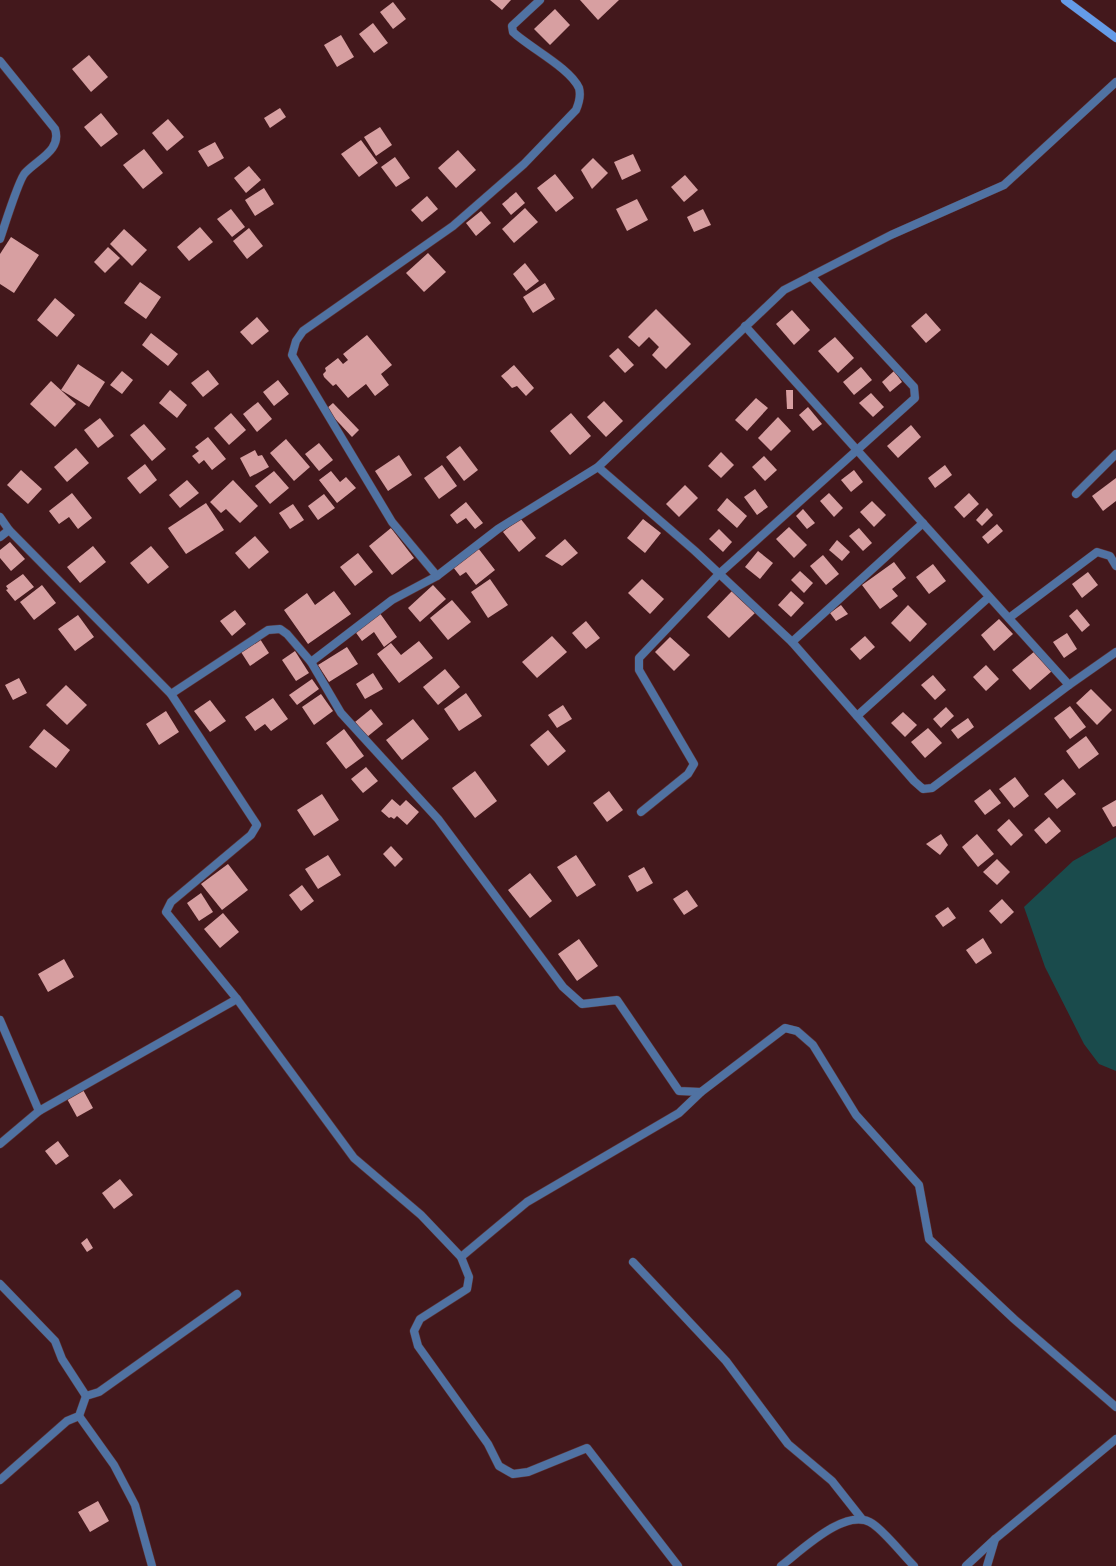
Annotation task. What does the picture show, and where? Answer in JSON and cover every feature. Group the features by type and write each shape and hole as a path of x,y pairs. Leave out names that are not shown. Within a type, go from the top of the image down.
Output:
{"main road":[{"path":"1065,0 1116,38"}],"street":[{"path":"437,576 392,522 292,355 296,341 303,331 453,226 524,164 576,110 580,102 579,89 571,76 513,32 512,26 540,0"},
{"path":"0,61 55,129 58,137 55,147 24,174 0,239"},
{"path":"310,662 392,600 437,576 498,529 598,467 744,326 784,290 891,235 1004,185 1116,82"},
{"path":"640,812 688,774 694,764 639,670 639,658 719,574 915,398 914,387 811,276"},
{"path":"744,326 1069,685"},
{"path":"1076,494 1116,454"},
{"path":"598,467 719,574 792,642 914,781 923,789 932,788 1069,685 1116,652"},
{"path":"0,517 9,530 171,694 257,825 251,835 171,902 166,912 237,999 354,1158 421,1215 461,1257 469,1277 467,1289 420,1319 414,1331 418,1346 488,1444 498,1466 513,1474 528,1472 587,1448 678,1566"},
{"path":"792,642 923,523"},
{"path":"0,537 9,530"},
{"path":"1009,618 1097,552 1110,556 1116,566"},
{"path":"857,716 989,597"},
{"path":"171,694 268,630 280,629 287,634 310,662 341,713 438,819 563,987 582,1004 617,1000 679,1091 701,1092"},
{"path":"0,1144 39,1111 237,999"},
{"path":"0,1020 39,1111"},
{"path":"461,1257 526,1202 679,1113 701,1092 785,1028 797,1031 813,1045 856,1115 919,1185 929,1239 1014,1319 1116,1407"},
{"path":"633,1262 726,1361 788,1444 832,1482 862,1519 873,1524 914,1566"},
{"path":"0,1284 55,1341 62,1358 86,1396"},
{"path":"86,1396 99,1392 237,1294"},
{"path":"0,1480 67,1421 79,1416 86,1396"},
{"path":"79,1416 114,1465 135,1505 152,1566"},
{"path":"966,1566 995,1539 1116,1439"},
{"path":"781,1566 839,1523 862,1519"},
{"path":"987,1566 995,1539"}],"water":[{"path":"1116,837 1116,1071 1099,1064 1084,1044 1045,967 1024,907 1073,861"}],"building":[{"path":"490,0 511,0 502,10"},
{"path":"580,0 619,0 598,20"},
{"path":"393,2 406,19 393,29 380,12"},
{"path":"555,9 570,25 550,45 534,29"},
{"path":"373,23 388,43 374,53 359,34"},
{"path":"341,35 354,57 337,67 324,45"},
{"path":"89,55 108,77 91,92 72,69"},
{"path":"280,108 286,117 270,128 264,118"},
{"path":"101,113 118,134 101,147 84,127"},
{"path":"168,119 184,137 167,151 152,133"},
{"path":"380,127 392,145 376,156 364,137"},
{"path":"361,140 378,163 359,177 341,154"},
{"path":"215,142 224,158 208,167 198,151"},
{"path":"144,149 163,173 143,189 123,165"},
{"path":"458,150 476,170 456,188 438,168"},
{"path":"633,154 641,171 622,180 614,162"},
{"path":"395,157 410,178 396,187 381,167"},
{"path":"593,158 608,173 592,189 581,170"},
{"path":"249,166 261,180 246,193 234,178"},
{"path":"555,174 574,198 556,212 537,188"},
{"path":"685,175 698,190 684,202 671,187"},
{"path":"264,188 274,204 255,216 245,200"},
{"path":"516,192 525,203 511,215 502,204"},
{"path":"427,196 438,209 422,222 411,210"},
{"path":"637,199 648,220 627,231 616,209"},
{"path":"525,208 538,222 514,243 502,229"},
{"path":"231,209 245,227 232,237 217,219"},
{"path":"703,209 711,225 694,232 687,217"},
{"path":"481,211 491,223 476,236 466,223"},
{"path":"200,227 213,242 189,261 177,247"},
{"path":"249,228 263,246 247,259 233,241"},
{"path":"124,229 147,250 132,266 110,244"},
{"path":"11,237 39,255 14,293 0,284 0,254"},
{"path":"108,247 120,258 105,273 94,262"},
{"path":"428,253 446,272 424,292 406,273"},
{"path":"525,263 539,281 526,291 513,274"},
{"path":"140,282 161,297 146,319 124,303"},
{"path":"545,283 555,299 533,313 523,297"},
{"path":"55,298 75,315 57,337 37,320"},
{"path":"656,309 691,344 666,369 652,355 659,347 649,337 639,347 628,337"},
{"path":"792,310 810,330 794,345 776,324"},
{"path":"926,313 941,330 926,343 911,326"},
{"path":"257,317 269,331 252,345 240,332"},
{"path":"151,333 178,354 168,366 142,345"},
{"path":"367,335 392,365 381,374 389,385 375,396 366,384 348,398 336,384 333,386 323,374 326,371 325,368 338,358 343,364 348,360 343,354"},
{"path":"835,337 854,358 838,373 818,351"},
{"path":"618,348 634,365 625,373 609,356"},
{"path":"78,364 105,382 89,407 61,390"},
{"path":"514,365 534,388 526,396 517,386 512,388 501,376"},
{"path":"861,367 872,380 854,395 843,382"},
{"path":"208,370 219,384 203,397 191,383"},
{"path":"122,371 133,380 122,394 110,385"},
{"path":"894,371 902,382 890,392 882,382"},
{"path":"278,380 289,394 274,406 263,392"},
{"path":"51,381 76,404 55,427 30,404"},
{"path":"170,390 187,405 177,418 159,403"},
{"path":"786,390 793,390 793,409 787,409"},
{"path":"871,393 884,407 873,417 859,403"},
{"path":"756,398 768,408 747,431 735,420"},
{"path":"604,401 623,421 606,437 587,417"},
{"path":"258,402 272,419 257,432 243,414"},
{"path":"333,403 359,430 352,437 326,409"},
{"path":"808,407 822,424 813,431 799,415"},
{"path":"231,413 246,430 229,445 214,428"},
{"path":"571,413 591,436 570,455 550,431"},
{"path":"778,417 791,431 771,451 758,438"},
{"path":"100,418 114,436 98,448 84,430"},
{"path":"144,424 166,449 152,461 130,435"},
{"path":"911,425 921,437 898,458 887,446"},
{"path":"208,437 226,459 212,470 204,460 199,464 192,456 199,451 195,447"},
{"path":"286,439 310,467 294,481 270,453"},
{"path":"319,443 333,460 319,471 305,454"},
{"path":"460,446 478,470 464,481 446,457"},
{"path":"76,448 89,463 67,482 54,467"},
{"path":"255,450 258,456 262,455 269,467 250,477 240,458"},
{"path":"721,452 734,465 721,478 708,466"},
{"path":"399,455 412,475 388,491 375,471"},
{"path":"764,456 777,470 765,481 752,467"},
{"path":"145,464 157,480 140,494 127,478"},
{"path":"442,465 457,486 439,499 424,478"},
{"path":"945,465 952,475 935,488 928,478"},
{"path":"21,470 42,489 28,504 7,485"},
{"path":"854,470 863,482 851,492 841,480"},
{"path":"274,471 289,488 270,504 255,486"},
{"path":"331,471 340,482 346,477 356,488 337,503 319,480"},
{"path":"1116,478 1116,501 1103,511 1092,496"},
{"path":"187,480 199,493 180,508 169,495"},
{"path":"233,480 258,506 240,523 226,509 221,513 210,502"},
{"path":"685,485 698,498 679,517 666,504"},
{"path":"755,489 768,507 757,515 744,497"},
{"path":"72,493 92,518 78,529 69,517 59,524 49,511"},
{"path":"829,493 843,508 834,517 820,501"},
{"path":"969,493 979,504 964,518 954,507"},
{"path":"324,494 335,508 318,520 308,506"},
{"path":"727,498 747,516 737,528 717,510"},
{"path":"872,501 886,515 874,527 860,512"},
{"path":"466,502 483,523 475,529 466,518 457,524 450,515"},
{"path":"206,503 224,530 186,554 168,528"},
{"path":"293,504 304,520 290,529 279,513"},
{"path":"987,508 993,515 982,526 976,520"},
{"path":"803,509 815,523 807,529 796,516"},
{"path":"520,518 536,538 519,552 503,532"},
{"path":"643,519 661,533 645,553 627,538"},
{"path":"997,524 1003,531 988,544 982,537"},
{"path":"789,527 807,545 794,558 776,539"},
{"path":"391,528 414,558 392,575 369,546"},
{"path":"859,528 872,543 863,551 849,536"},
{"path":"719,529 732,542 723,552 709,539"},
{"path":"255,536 269,552 249,569 235,553"},
{"path":"565,539 578,553 562,566 545,556"},
{"path":"837,540 850,552 842,561 829,550"},
{"path":"10,542 25,559 11,571 0,558 0,550"},
{"path":"93,546 106,562 80,583 67,567"},
{"path":"151,546 169,567 148,584 130,563"},
{"path":"478,548 495,570 476,585 466,572 460,576 453,567"},
{"path":"758,551 773,563 760,579 745,567"},
{"path":"358,553 373,572 355,586 340,567"},
{"path":"823,555 839,574 826,585 810,566"},
{"path":"894,562 906,578 892,589 898,596 880,609 862,585"},
{"path":"933,564 946,581 929,594 916,577"},
{"path":"800,571 813,583 804,593 791,580"},
{"path":"1088,572 1098,585 1082,598 1072,584"},
{"path":"23,574 34,587 15,601 6,590 8,589 6,586"},
{"path":"490,579 508,605 488,618 471,592"},
{"path":"642,579 664,599 650,614 628,593"},
{"path":"42,585 56,603 34,620 20,602"},
{"path":"433,585 446,599 420,622 408,608"},
{"path":"334,591 351,614 308,644 284,610 307,593 315,605"},
{"path":"732,591 755,613 729,638 707,617"},
{"path":"791,591 804,603 791,617 778,605"},
{"path":"452,600 471,622 448,640 430,618"},
{"path":"841,605 848,614 836,621 830,613"},
{"path":"908,605 927,624 910,642 891,623"},
{"path":"1077,609 1090,625 1082,632 1069,616"},
{"path":"235,610 246,624 232,636 220,621"},
{"path":"379,612 397,637 384,647 374,632 362,641 354,630"},
{"path":"78,615 94,637 75,651 58,629"},
{"path":"999,619 1013,634 994,651 981,635"},
{"path":"586,621 600,638 586,649 572,633"},
{"path":"1067,633 1077,649 1064,658 1053,642"},
{"path":"552,636 567,652 537,678 522,662"},
{"path":"865,636 875,647 860,660 850,649"},
{"path":"670,637 690,655 674,671 655,652"},
{"path":"260,639 269,653 250,666 241,652"},
{"path":"419,641 433,658 399,683 377,654 391,643 401,655"},
{"path":"347,647 358,664 329,682 318,665"},
{"path":"295,651 309,673 296,681 282,660"},
{"path":"1035,651 1052,671 1030,690 1012,670"},
{"path":"986,665 999,679 986,691 973,677"},
{"path":"445,669 460,687 438,705 423,687"},
{"path":"373,673 383,689 365,699 356,684"},
{"path":"933,675 946,690 935,700 921,685"},
{"path":"19,678 27,693 13,700 5,685"},
{"path":"312,679 319,689 297,705 289,695"},
{"path":"66,685 87,705 67,725 46,705"},
{"path":"1091,689 1112,710 1097,725 1076,703"},
{"path":"466,693 482,716 459,731 444,709"},
{"path":"321,694 333,711 314,725 302,707"},
{"path":"273,698 288,719 271,731 265,724 255,731 245,717"},
{"path":"210,700 226,721 210,732 194,711"},
{"path":"563,705 572,719 557,728 548,715"},
{"path":"1070,706 1086,727 1070,739 1054,718"},
{"path":"946,707 954,716 941,728 933,719"},
{"path":"371,709 383,724 367,737 355,722"},
{"path":"166,711 179,732 159,745 146,724"},
{"path":"903,712 917,725 905,737 891,723"},
{"path":"968,718 974,727 958,739 951,730"},
{"path":"413,719 429,739 402,760 386,740"},
{"path":"928,728 942,743 925,758 911,742"},
{"path":"44,729 70,750 56,768 29,747"},
{"path":"344,729 364,756 346,769 326,743"},
{"path":"548,730 566,751 548,766 530,745"},
{"path":"1086,736 1099,754 1079,769 1066,751"},
{"path":"366,767 378,781 363,793 351,779"},
{"path":"475,771 497,801 475,818 452,788"},
{"path":"1015,777 1029,796 1014,808 999,789"},
{"path":"1063,779 1076,794 1057,809 1044,794"},
{"path":"990,789 1001,803 985,815 974,801"},
{"path":"609,791 623,810 607,822 593,803"},
{"path":"322,794 339,820 314,836 297,810"},
{"path":"392,799 400,806 406,800 419,812 407,825 397,816 394,819 391,817 389,818 381,811"},
{"path":"1116,800 1116,826 1113,827 1102,808"},
{"path":"1049,817 1061,831 1046,844 1034,830"},
{"path":"1009,819 1023,835 1011,846 997,830"},
{"path":"941,834 948,845 940,855 926,844"},
{"path":"977,834 994,854 978,867 962,847"},
{"path":"391,846 403,859 395,867 383,854"},
{"path":"328,855 341,875 318,889 305,869"},
{"path":"576,855 596,885 577,897 557,867"},
{"path":"997,859 1010,872 997,885 983,872"},
{"path":"228,864 248,890 222,910 201,884"},
{"path":"644,867 653,883 637,892 628,876"},
{"path":"530,873 552,901 530,918 508,890"},
{"path":"302,885 314,901 301,911 289,895"},
{"path":"687,890 698,906 684,915 673,899"},
{"path":"201,893 213,912 199,921 187,903"},
{"path":"1002,899 1014,912 1001,924 989,911"},
{"path":"948,907 956,918 943,927 935,916"},
{"path":"223,913 239,932 220,948 204,929"},
{"path":"983,938 992,953 976,964 966,950"},
{"path":"579,939 598,966 577,981 558,954"},
{"path":"64,959 74,977 48,992 38,974"},
{"path":"82,1088 93,1108 77,1117 66,1097"},
{"path":"58,1141 69,1156 56,1165 45,1151"},
{"path":"120,1179 133,1195 114,1209 102,1193"},
{"path":"87,1238 93,1248 87,1252 81,1243"},
{"path":"98,1501 109,1521 90,1532 78,1512"}]}
